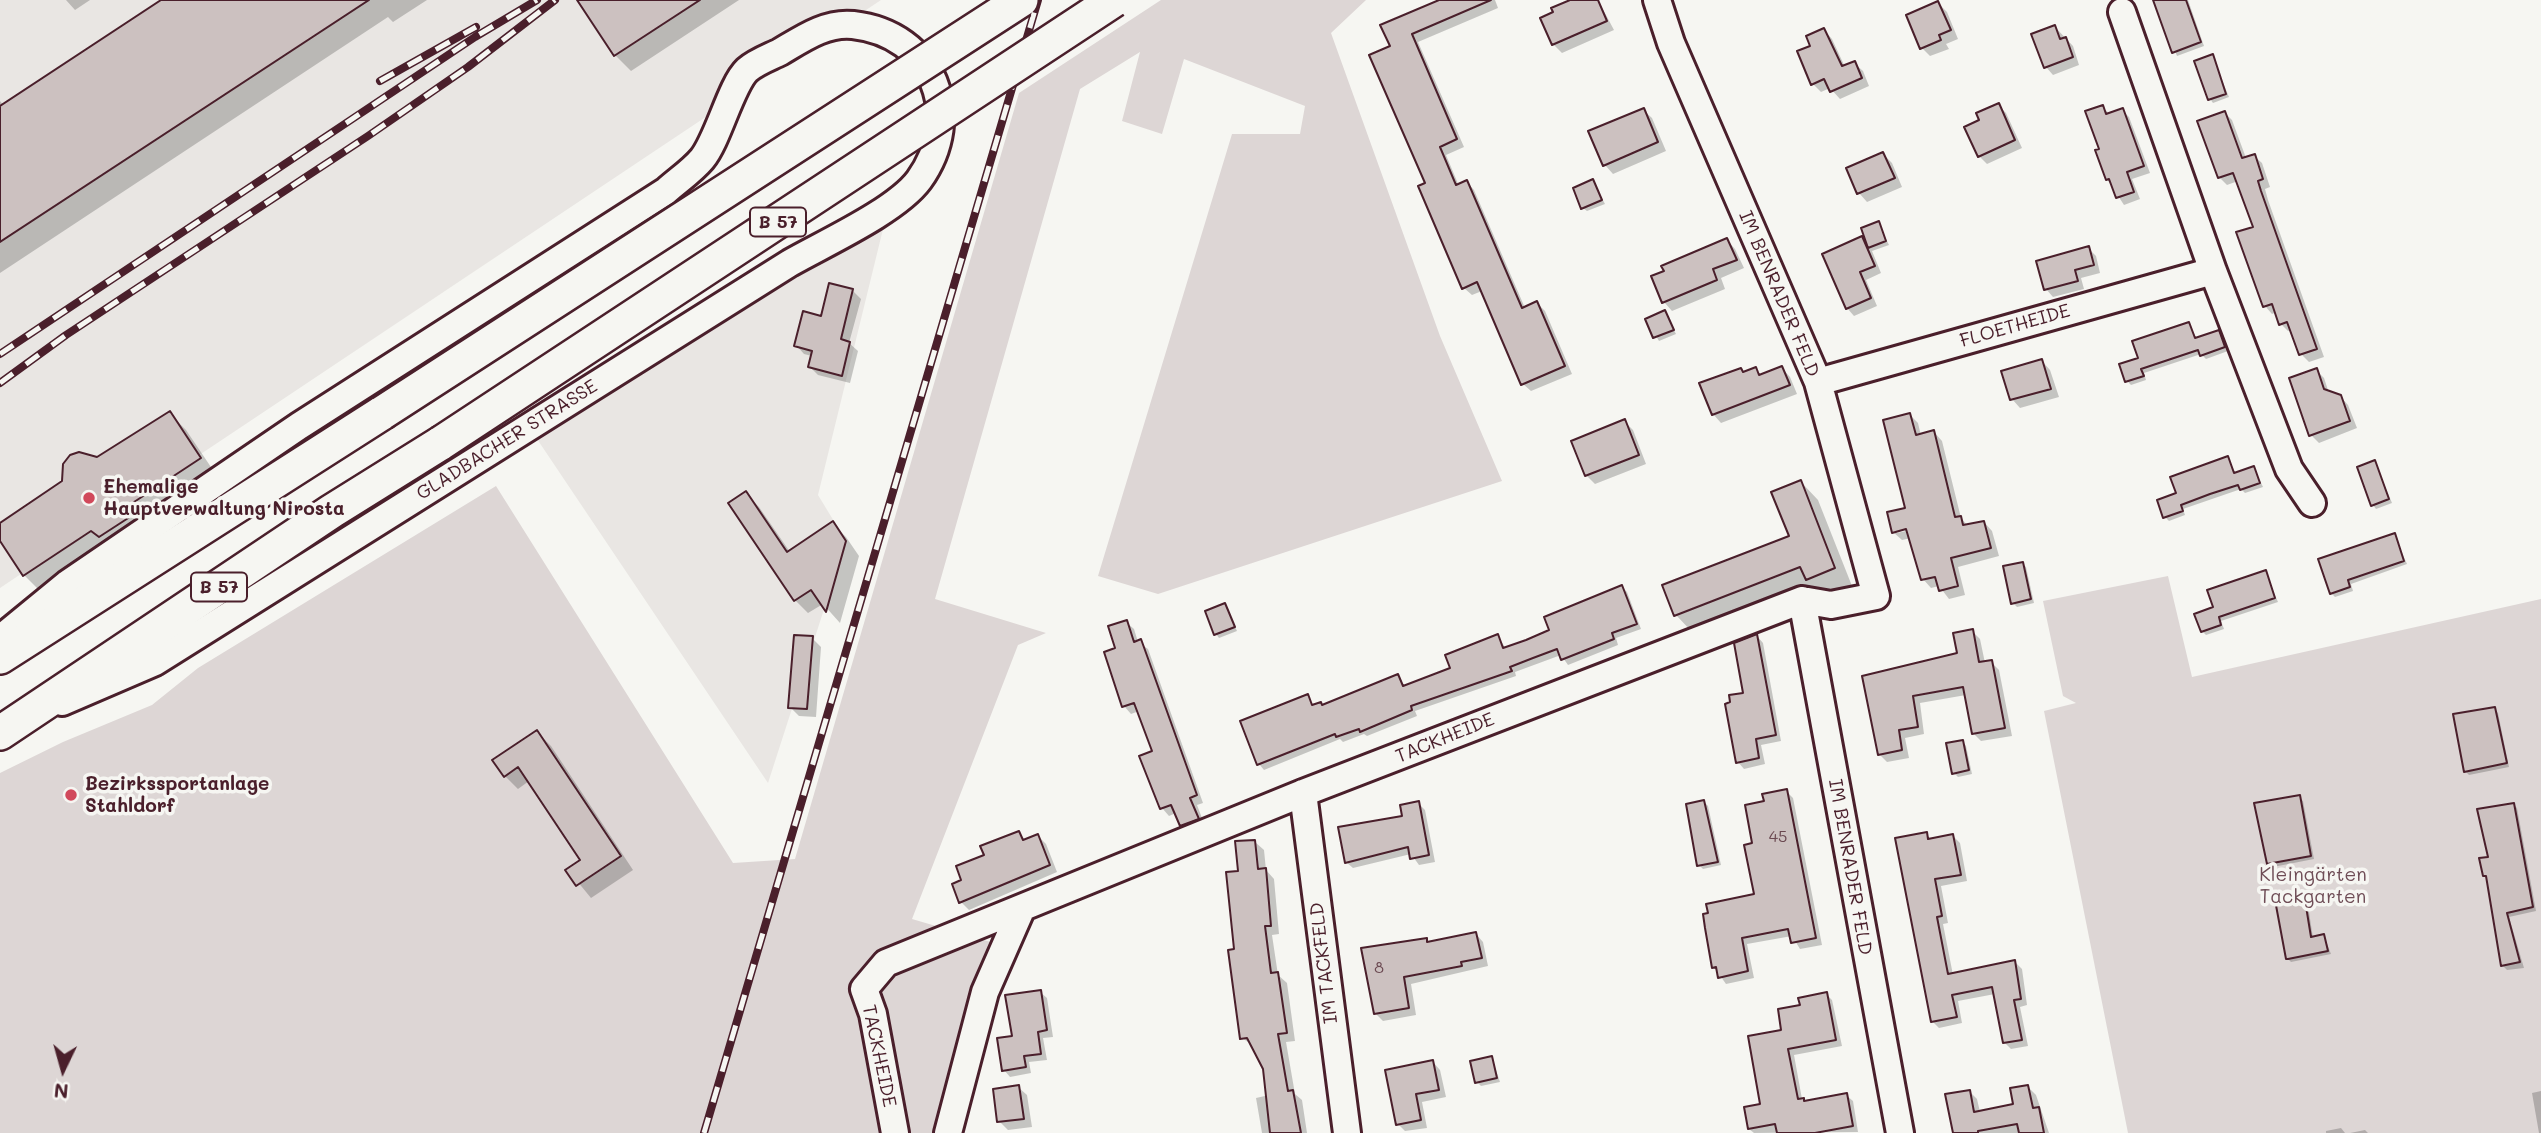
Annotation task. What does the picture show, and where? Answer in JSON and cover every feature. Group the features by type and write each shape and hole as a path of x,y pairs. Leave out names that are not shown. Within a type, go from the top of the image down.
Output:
{"main road":[{"name":"B 57","path":"0,657 1021,0"},
{"name":"GLADBACHER STRASSE","path":"13,725 332,511 441,443 1114,0"}],"street":[{"name":"IM BENRADER FELD","path":"1657,0 1671,43 1818,382 1876,596"},
{"path":"2122,12 2213,271 2289,469 2312,503"},
{"name":"GLADBACHER STRASSE","path":"0,639 67,584 299,426 666,191 703,158 746,70 820,30 852,25 884,33 903,43 931,71 938,90 939,122 932,156 918,181 886,208 790,263 155,662 13,725"},
{"name":"FLOETHEIDE","path":"1818,382 2213,271"},
{"name":"TACKHEIDE","path":"895,1133 873,1014 864,989 886,963 1303,793 1802,600 1831,605 1876,596"},
{"name":"IM BENRADER FELD","path":"1802,600 1900,1133"},
{"name":"IM TACKFELD","path":"1303,793 1346,1133"},
{"path":"948,1133 985,992 1021,910"}],"shaded area":[{"path":"0,0 881,0 0,588"},
{"path":"884,225 818,495 846,541 768,783 535,436"}],"green space":[{"path":"1161,0 1366,0 1331,33 1440,336 1502,481 1158,594 1098,576 1232,134 1300,134 1305,106 1184,59 1162,134 1122,121 1140,52 1080,89 935,599 1046,633 1018,645 912,919 1004,946 945,1133 0,1133 0,773 63,742 152,705 198,668 496,486 733,863 795,859 1019,93","holes":["538,730 621,856 577,886 580,860 518,767 504,776 493,760"]},
{"name":"Kleingärten Tackgarten","path":"2168,576 2192,677 2541,599 2541,1133 2128,1133 2044,711 2076,703 2063,696 2043,601"}],"building":[{"path":"161,0 369,0 0,242 0,106"},
{"path":"577,0 700,0 614,56"},
{"path":"1439,0 1491,0 1412,34 1457,139 1440,147 1456,185 1467,180 1522,308 1537,301 1565,366 1521,385 1477,282 1462,289 1418,186 1425,183 1369,55 1390,46 1380,25"},
{"path":"1570,0 1598,0 1607,21 1552,45 1540,18 1553,12 1551,8"},
{"path":"2153,0 2186,0 2201,42 2172,53"},
{"path":"1938,1 1951,30 1939,35 1941,40 1920,49 1906,15"},
{"path":"2055,25 2060,39 2066,37 2073,57 2044,68 2031,34"},
{"path":"1824,28 1842,66 1855,61 1862,78 1830,92 1824,79 1811,85 1797,51 1810,46 1806,36"},
{"path":"2213,54 2226,94 2208,100 2194,61"},
{"path":"1999,103 2015,140 1978,157 1964,127 1979,120 1976,113"},
{"path":"2103,105 2106,114 2123,108 2144,166 2127,172 2134,192 2116,198 2095,150 2099,149 2085,111"},
{"path":"1644,108 1658,142 1603,166 1588,131"},
{"path":"2225,111 2242,158 2255,154 2263,179 2258,181 2261,191 2317,349 2299,355 2287,322 2279,325 2272,304 2263,307 2236,232 2253,227 2233,173 2218,178 2197,121"},
{"path":"1883,152 1895,178 1857,194 1846,168"},
{"path":"1593,179 1602,200 1581,209 1573,188"},
{"path":"1879,221 1886,241 1868,248 1861,228"},
{"path":"1862,236 1875,266 1860,272 1871,298 1846,309 1822,254"},
{"path":"1727,238 1737,260 1713,269 1717,280 1662,303 1651,276 1664,271 1661,266"},
{"path":"2089,246 2094,265 2075,270 2078,281 2044,290 2036,261"},
{"path":"829,283 853,289 841,339 850,342 842,376 808,367 812,351 794,346 803,311 821,316"},
{"path":"1665,310 1674,330 1653,338 1645,319"},
{"path":"2189,322 2195,338 2219,330 2225,347 2200,356 2198,350 2141,369 2144,376 2125,382 2119,364 2138,358 2132,341"},
{"path":"2042,359 2051,389 2010,400 2001,371"},
{"path":"1782,366 1790,385 1712,415 1699,383 1741,368 1743,372 1756,367 1759,375"},
{"path":"2317,368 2324,389 2341,395 2350,421 2309,436 2289,378"},
{"name":"Ehemalige Hauptverwaltung Nirosta","path":"170,411 201,458 131,504 136,513 99,537 91,531 23,576 0,541 0,523 62,481 63,464 70,455 79,452 97,457"},
{"path":"1910,413 1916,435 1934,430 1955,517 1961,516 1963,525 1984,521 1991,548 1951,558 1958,586 1939,591 1935,577 1921,580 1906,529 1892,533 1887,512 1905,508 1883,420"},
{"path":"1625,419 1639,455 1585,476 1571,441"},
{"path":"2228,456 2234,473 2254,466 2260,483 2240,490 2238,485 2210,494 2181,505 2183,511 2163,518 2157,500 2176,493 2170,477"},
{"path":"2375,460 2389,499 2371,506 2357,467"},
{"path":"1801,480 1835,568 1806,580 1800,567 1674,616 1662,585 1789,536 1771,492"},
{"path":"746,491 787,552 833,521 846,541 826,612 811,590 794,601 728,503"},
{"path":"2395,533 2404,561 2348,580 2350,587 2330,594 2318,559"},
{"path":"2023,562 2031,599 2011,604 2003,566"},
{"path":"2266,570 2275,598 2219,617 2221,625 2201,632 2194,614 2213,607 2207,590"},
{"path":"1622,585 1637,624 1612,633 1614,639 1561,660 1557,649 1510,667 1512,671 1411,706 1412,710 1360,732 1359,729 1336,737 1335,734 1257,765 1240,721 1308,694 1312,705 1321,702 1322,705 1398,674 1403,686 1450,668 1445,655 1498,634 1503,648 1526,640 1549,630 1544,617"},
{"path":"1225,603 1235,627 1214,635 1205,611"},
{"path":"1127,620 1134,642 1141,639 1197,795 1190,798 1199,819 1180,826 1171,805 1160,809 1139,756 1152,751 1134,703 1122,707 1104,652 1115,648 1108,626"},
{"path":"1973,629 1979,662 1992,660 2005,728 1972,734 1963,687 1913,696 1918,727 1899,730 1902,750 1878,755 1862,676 1957,653 1953,633"},
{"path":"1757,634 1776,735 1756,739 1759,758 1736,763 1725,704 1730,702 1729,695 1743,693 1734,643"},
{"path":"794,635 813,636 807,709 788,708"},
{"path":"2495,707 2507,763 2464,772 2453,714"},
{"path":"537,730 621,856 576,886 565,870 580,860 518,767 504,777 492,760"},
{"path":"1963,740 1969,770 1952,774 1946,743"},
{"path":"1787,789 1816,938 1791,943 1788,929 1742,938 1748,971 1718,978 1716,967 1712,968 1705,928 1703,914 1708,913 1706,904 1754,894 1744,845 1752,843 1745,805 1764,801 1762,794"},
{"path":"2300,795 2311,856 2267,864 2254,803"},
{"path":"1704,800 1718,862 1697,866 1686,804"},
{"path":"1419,801 1429,855 1410,859 1408,847 1345,863 1338,827 1402,816 1400,805"},
{"path":"2514,803 2533,907 2507,913 2520,962 2501,966 2486,876 2483,876 2479,858 2488,857 2477,809"},
{"path":"1019,831 1023,840 1038,834 1050,865 959,903 952,884 961,880 956,866 984,855 980,846"},
{"path":"1927,832 1928,839 1953,834 1961,875 1935,879 1942,916 1937,917 1948,974 2015,960 2021,999 2014,1000 2022,1040 2003,1043 1992,987 1952,995 1957,1017 1931,1022 1895,838"},
{"path":"1255,840 1258,869 1266,868 1271,926 1265,926 1271,973 1278,972 1287,1033 1278,1034 1288,1091 1293,1090 1301,1133 1270,1133 1263,1069 1247,1038 1240,1039 1228,950 1234,949 1226,872 1238,871 1235,841"},
{"path":"2304,894 2311,937 2324,934 2328,951 2286,959 2275,900"},
{"path":"1476,932 1482,958 1461,962 1462,966 1404,977 1409,1008 1374,1014 1361,948 1427,938 1427,942"},
{"path":"1041,990 1047,1030 1038,1032 1041,1054 1024,1056 1026,1067 1002,1071 997,1038 1012,1036 1005,995"},
{"path":"1827,992 1836,1040 1788,1049 1798,1099 1804,1098 1804,1101 1847,1093 1853,1126 1815,1133 1777,1133 1775,1124 1748,1129 1744,1107 1760,1104 1748,1036 1781,1030 1778,1009 1800,1005 1798,998"},
{"path":"1492,1056 1497,1078 1475,1083 1470,1061"},
{"path":"1433,1060 1439,1090 1416,1094 1421,1120 1396,1125 1385,1070"},
{"path":"1019,1085 1024,1119 997,1122 993,1089"},
{"path":"2028,1085 2033,1108 2039,1107 2044,1133 2019,1133 2017,1124 1978,1133 1953,1133 1945,1094 1970,1090 1974,1112 2013,1104 2010,1088"}],"railway":[{"path":"0,354 475,37 537,0"},
{"path":"0,383 66,335 468,67 555,0"},
{"path":"704,1133 1038,0"},
{"path":"380,81 476,27"}],"place":[{"name":"Ehemalige Hauptverwaltung Nirosta","path":"89,498"},
{"name":"Bezirkssportanlage Stahldorf","path":"71,795"}]}
